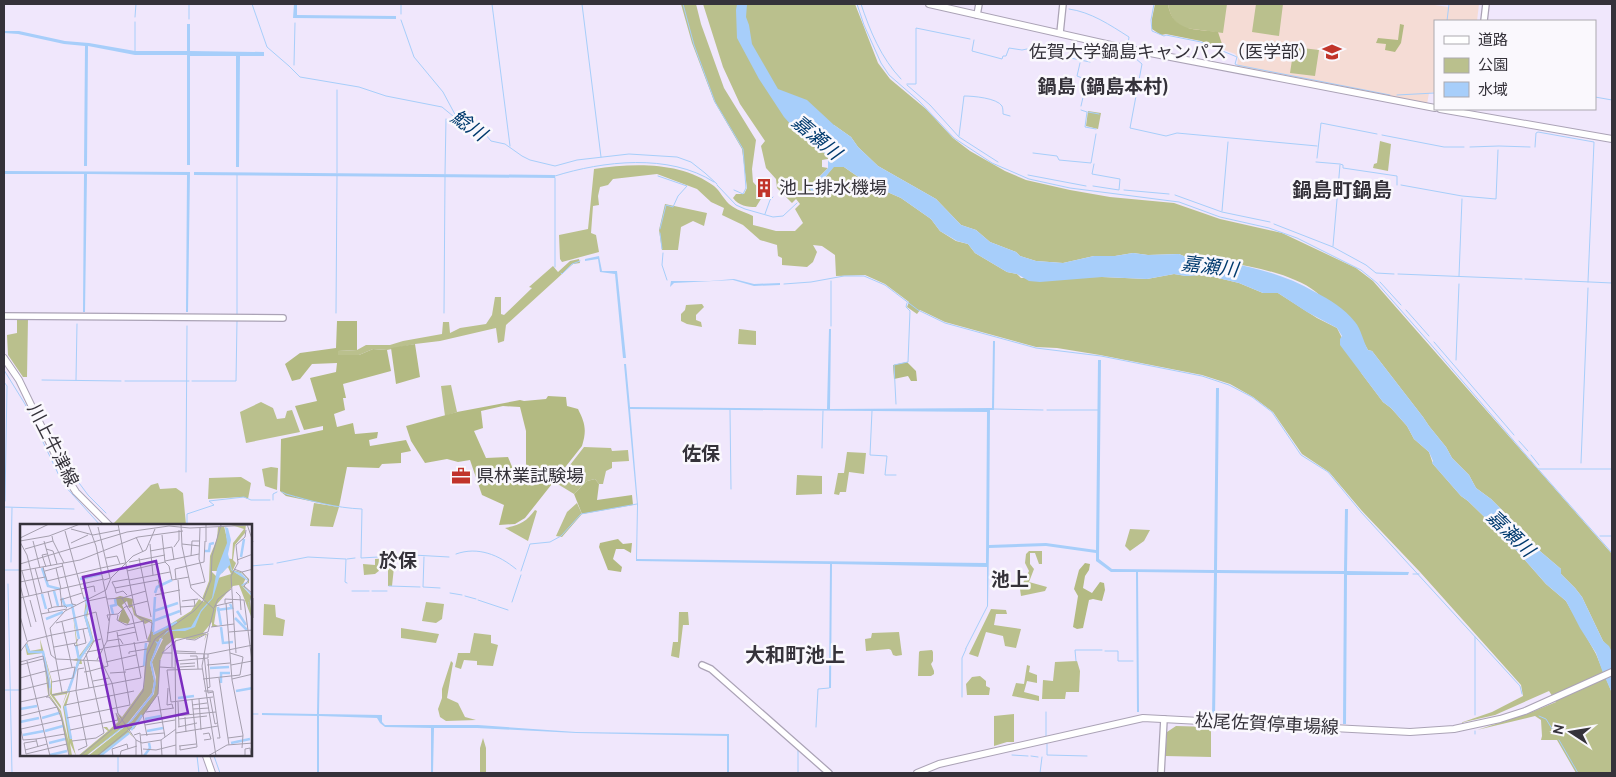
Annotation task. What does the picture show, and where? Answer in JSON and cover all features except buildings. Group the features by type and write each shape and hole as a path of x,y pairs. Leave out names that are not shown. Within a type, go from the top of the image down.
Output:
{"main road":[{"path":"929,4 1131,49 1434,108"},
{"path":"1451,110 1472,112 1612,140"},
{"name":"川上牛津線","path":"4,358 19,380 65,474 76,492 108,524"},
{"name":"松尾佐賀停車場線","path":"917,773 940,764 1143,718 1400,731 1454,729 1500,719 1525,710 1612,672"},
{"path":"206,757 212,773"}],"street":[{"path":"977,15 979,4"},
{"path":"1060,33 1063,4"},
{"path":"1484,20 1486,4"},
{"path":"4,316 283,318"},
{"path":"702,665 711,670 830,773"},
{"path":"1161,773 1164,719"}],"shaded area":[{"name":"佐賀大学鍋島キャンパス（医学部）","path":"1155,4 1427,4 1449,7 1450,4 1479,4 1477,20 1434,20 1434,92 1429,93 1427,104 1237,67 1238,58 1235,54 1201,41 1166,34 1161,35 1152,29"}],"green space":[{"path":"681,4 696,4 701,24 724,88 756,140 752,169 753,182 764,194 756,207 743,206 733,198 736,194 744,194 747,188 742,149 714,101 692,43"},
{"path":"703,4 855,4 878,63 890,79 926,109 953,138 970,151 1005,171 1026,180 1070,190 1110,197 1174,203 1220,219 1282,233 1356,268 1373,281 1612,554 1612,652 1603,641 1582,597 1561,574 1561,569 1520,534 1502,510 1476,488 1469,475 1452,458 1446,447 1372,351 1368,350 1328,303 1304,284 1289,277 1254,267 1186,257 1179,254 1148,255 1133,253 1115,256 1094,256 1063,263 1036,261 990,242 976,230 961,225 936,199 878,166 858,147 851,137 834,125 790,124 828,156 828,159 822,160 822,167 828,168 812,184 816,189 834,166 844,167 867,183 901,198 931,219 940,231 956,241 968,244 975,253 1007,272 1017,274 1021,278 1102,277 1147,279 1174,274 1214,277 1239,283 1263,293 1278,293 1317,318 1337,328 1362,374 1383,402 1407,426 1414,439 1429,452 1433,464 1461,496 1501,533 1546,584 1566,601 1596,654 1612,693 1612,773 1576,773 1557,740 1541,740 1541,720 1535,716 1477,730 1527,714 1556,702 1549,691 1495,715 1460,723 1492,712 1523,696 1521,685 1420,572 1362,511 1329,472 1302,454 1273,412 1253,397 1230,384 1202,375 1100,355 1057,348 1036,347 945,322 920,310 917,314 907,307 909,302 885,284 865,275 836,276 835,255 822,246 813,245 817,252 813,262 807,267 782,265 782,258 778,256 777,245 760,240 743,225 722,215 724,208 711,202 697,189 657,174 613,179 608,185 600,187 599,205 593,206 591,233 596,235 599,252 562,262 560,259 559,235 588,229 594,169 640,165 672,168 701,178 714,186 732,206 753,216 753,225 776,231 795,231 803,223 795,209 800,204 796,199 792,203 777,188 776,179 766,168 761,146 765,141 740,104 723,67"},
{"path":"1155,4 1168,4 1174,20 1186,27 1218,32 1224,50 1201,41 1166,34 1161,35 1152,29"},
{"path":"1168,4 1227,4 1223,33 1181,26 1173,19"},
{"path":"1256,4 1283,4 1279,36 1252,32"},
{"path":"1400,24 1404,25 1401,43 1395,52 1385,50 1386,44 1376,43 1378,38 1398,40"},
{"path":"1294,47 1319,50 1315,76 1290,73"},
{"path":"1088,111 1101,113 1098,129 1086,126"},
{"path":"1380,141 1391,144 1388,171 1373,168 1374,164 1377,163"},
{"path":"665,204 707,213 704,226 693,221 681,227 678,250 662,250 659,230"},
{"path":"579,259 580,263 573,264 506,325 504,341 498,343 496,328 440,341 387,350 373,349 359,355 338,355 338,351 357,350 366,345 390,345 442,334 443,322 449,322 450,333 460,328 486,324 492,315 495,297 501,297 501,314 504,315 532,288 529,287 553,266 558,272 570,261"},
{"path":"702,304 704,307 696,315 696,320 701,322 702,327 681,321 681,314 685,310 686,305"},
{"path":"17,318 28,318 27,377 23,377 8,355 7,335 17,333"},
{"path":"337,321 357,321 357,350 338,351 338,355 359,355 373,349 387,350 391,371 343,384 346,398 343,398 345,410 334,414 337,427 353,423 355,434 378,432 377,438 369,440 370,446 406,440 411,451 401,453 401,463 382,464 379,468 347,467 339,507 286,496 280,491 281,439 323,430 323,426 304,430 295,406 317,401 310,378 336,372 337,363 312,364 300,379 292,381 285,364 300,353 336,348"},
{"path":"739,329 756,331 756,345 738,344"},
{"path":"415,344 420,377 396,384 391,348"},
{"path":"907,362 916,371 917,381 911,381 908,376 894,379 893,365"},
{"path":"451,385 457,412 445,416 441,386"},
{"path":"548,396 566,397 567,406 578,409 584,427 584,440 582,446 525,518 515,524 499,525 504,505 482,495 470,460 458,462 447,459 425,463 411,441 406,426 457,412 520,400 546,399","holes":["503,406 520,407 526,431 526,469 513,469 508,457 486,458 474,431 483,428 481,411"]},
{"path":"261,402 273,408 277,419 285,418 287,411 292,410 300,432 246,443 240,412"},
{"path":"584,447 611,448 612,451 628,450 629,461 612,462 612,468 606,471 603,484 599,484 595,479 587,481 574,494 556,483"},
{"path":"847,452 866,453 864,474 849,472 846,492 840,492 839,495 834,494 838,473 844,473"},
{"path":"278,468 277,490 265,486 262,469"},
{"path":"797,475 822,476 822,494 796,495"},
{"path":"241,477 251,483 248,499 243,497 208,499 209,478"},
{"path":"595,479 599,484 597,500 632,495 633,505 582,514 574,494 587,481"},
{"path":"158,483 160,489 176,488 183,493 186,524 114,523 151,485"},
{"path":"314,503 339,507 333,527 310,526"},
{"path":"577,503 582,514 562,537 556,536 567,512"},
{"path":"535,510 537,511 528,541 505,528 522,522"},
{"path":"1130,529 1150,530 1144,541 1130,551 1125,546"},
{"path":"618,539 623,544 632,543 631,553 624,549 616,549 613,559 622,567 621,572 608,570 599,547 600,543"},
{"path":"1029,551 1042,551 1042,564 1039,564 1035,553 1030,553 1030,564 1034,569 1029,582 1047,587 1045,591 1021,596 1020,589 1029,571 1025,563 1026,554"},
{"path":"395,558 392,586 388,586 388,570 380,570 375,574 364,575 363,564 375,565 375,559"},
{"path":"1085,563 1090,564 1083,588 1092,593 1100,582 1104,583 1105,590 1102,601 1089,600 1083,628 1077,629 1073,627 1078,596 1074,589 1079,570"},
{"path":"426,602 444,604 442,619 436,623 422,621"},
{"path":"264,604 275,605 276,617 285,620 283,636 263,635"},
{"path":"991,609 1006,610 1007,614 996,614 994,625 1021,629 1016,648 1005,646 1003,636 986,632 978,657 969,654"},
{"path":"679,612 688,612 689,625 683,625 679,658 671,656 673,642 678,642"},
{"path":"401,628 439,634 436,643 401,638"},
{"path":"899,632 902,655 893,655 889,649 866,651 865,639 871,638 872,633"},
{"path":"474,633 491,635 491,643 498,645 493,666 477,665 477,661 464,660 461,669 455,667 458,653 470,653"},
{"path":"932,650 933,661 931,664 934,674 931,676 918,676 919,652"},
{"path":"451,661 453,663 447,698 458,703 465,717 476,720 446,721 440,717 438,709"},
{"path":"1077,661 1080,671 1079,692 1066,692 1065,699 1042,699 1043,680 1053,681 1055,662"},
{"path":"1027,665 1030,666 1029,672 1037,675 1037,683 1027,681 1024,692 1039,696 1039,701 1012,696 1016,683 1024,684"},
{"path":"980,676 986,681 986,686 990,688 989,695 967,695 966,684 972,677"},
{"path":"1014,714 1014,742 994,746 994,716"},
{"path":"1176,726 1211,727 1211,757 1165,756 1167,732"},
{"path":"483,738 486,748 486,773 480,773 480,748"}],"water":[{"path":"294,4 297,4 297,15 396,16 396,19 293,18"},
{"name":"嘉瀬川","path":"737,4 747,4 746,17 752,44 778,89 807,100 834,125 851,137 858,147 878,166 936,199 961,225 976,230 990,242 1036,261 1063,263 1094,256 1115,256 1133,253 1148,255 1179,254 1186,257 1236,264 1268,272 1300,284 1341,308 1357,325 1368,350 1372,351 1446,447 1452,458 1469,475 1476,488 1502,510 1520,534 1561,569 1561,574 1582,597 1603,641 1612,652 1612,693 1596,653 1566,601 1546,584 1501,533 1461,496 1432,463 1429,452 1414,439 1407,426 1383,402 1340,345 1342,336 1337,328 1307,312 1278,293 1263,293 1239,283 1214,277 1174,274 1147,279 1102,277 1040,282 1029,281 1017,274 1007,272 975,253 968,244 957,241 940,231 931,219 901,198 867,183 844,167 834,167 812,192 809,188 828,168 828,156 793,127 784,117 759,79 737,38"},
{"path":"187,24 190,24 190,51 264,52 264,56 240,56 239,167 236,167 236,56 190,56 190,165 187,165 187,55 135,55 88,46 87,166 84,166 85,46 4,33 4,31 19,31 65,41 135,51 187,51"},
{"path":"4,171 190,172 188,312 186,312 187,175 87,174 85,312 83,312 84,174 4,174"},
{"path":"194,172 555,175 555,178 194,175"},
{"path":"599,256 602,271 617,271 626,358 623,358 615,274 600,272 598,259 585,261 585,259"},
{"path":"734,279 754,284 780,283 780,285 754,286 733,280 674,283 670,287 671,281"},
{"path":"829,329 831,329 830,409 992,408 993,341 995,341 994,410 990,410 989,545 1046,543 1096,550 1098,360 1101,360 1099,559 1112,569 1214,570 1216,388 1219,388 1217,570 1344,571 1345,509 1348,509 1347,571 1409,572 1408,575 1347,575 1346,724 1343,724 1344,574 1217,573 1215,718 1212,718 1214,573 1138,572 1139,712 1137,712 1136,572 1111,572 1096,561 1096,553 1046,546 989,548 988,606 966,649 987,606 987,567 832,564 831,688 829,688 830,564 636,561 637,505 624,364 626,364 630,407 827,409","holes":["630,409 987,412 986,563 637,559 638,505"]},
{"path":"318,653 320,653 319,714 382,715 382,722 385,725 478,725 576,732 729,734 729,773 727,773 727,736 576,733 477,728 434,728 433,773 431,773 431,728 385,727 377,718 319,716 319,773 317,773 317,716 262,715 262,713 317,714"}],"waterway":[{"path":"135,17 136,4"},
{"path":"189,4 189,19"},
{"name":"鯰川","path":"252,4 267,47 300,77 359,87 386,96 442,107 459,121 486,135 491,141 505,144 530,160 555,166 577,160 629,154 677,157 691,162 717,184"},
{"path":"401,4 401,14"},
{"path":"492,4 510,146"},
{"path":"582,4 601,157"},
{"path":"683,4 694,45 715,102 743,149 746,188 743,194 734,190"},
{"path":"857,4 881,63 889,75 919,101 954,138 992,163 1029,179 1070,188 1179,202 1220,217 1269,228 1297,238 1361,270 1377,283 1538,469 1612,469"},
{"path":"861,4 877,44 901,79"},
{"path":"1154,4 1151,20 1152,31 1164,36 1201,42 1237,57 1235,64 1237,65 1390,95"},
{"path":"1447,20 1449,4"},
{"path":"1069,9 1093,16 1129,37 1128,44"},
{"path":"401,20 414,57 443,92 458,120"},
{"path":"135,22 135,51"},
{"path":"294,65 295,23"},
{"path":"907,84 916,84 916,28 970,39"},
{"path":"974,40 972,51 1002,59 1003,56 1006,56 1009,48 1027,49 1090,62"},
{"path":"1126,54 1142,64 1130,128 1166,136 1177,133 1317,146"},
{"path":"1080,63 1077,76 1087,80 1081,106"},
{"path":"907,85 930,105 959,137 998,162"},
{"path":"337,90 337,173"},
{"path":"1397,95 1434,93"},
{"path":"959,136 964,96 995,101 1002,106 1003,114 1010,116"},
{"path":"1596,97 1612,100"},
{"path":"1081,110 1087,112 1085,127 1096,129"},
{"path":"1088,112 1099,114"},
{"path":"445,174 446,119"},
{"path":"1317,158 1321,123 1377,134"},
{"path":"1535,147 1536,133 1538,132 1594,142 1588,282"},
{"path":"1033,153 1057,156 1059,160 1091,163 1096,134"},
{"path":"1382,135 1444,147 1464,147"},
{"path":"1222,211 1228,142"},
{"path":"1470,147 1530,147"},
{"path":"1401,185 1462,196 1496,199 1498,150"},
{"path":"555,176 594,167 636,162 657,163 677,167 696,173 714,182"},
{"path":"1316,162 1340,164 1343,165 1343,168 1397,176 1397,185"},
{"path":"1093,186 1119,190 1120,179 1092,174 1094,164"},
{"path":"1333,246 1340,165"},
{"path":"237,175 237,314"},
{"path":"1028,175 1086,186"},
{"path":"336,313 337,176"},
{"path":"658,176 687,186 678,196 673,207 666,205 660,229"},
{"path":"444,313 445,177"},
{"path":"555,178 555,267"},
{"path":"717,185 736,205 773,217 783,216 797,203"},
{"path":"1124,190 1169,194"},
{"path":"1175,195 1222,212 1270,222"},
{"path":"765,214 773,197"},
{"path":"1459,276 1462,199"},
{"path":"1274,224 1333,247 1366,265 1376,273 1394,274"},
{"path":"660,233 662,249"},
{"path":"663,253 662,265 667,280"},
{"path":"561,273 572,264 580,261"},
{"path":"1398,274 1522,279"},
{"path":"784,284 811,282 844,276 864,276 885,285 918,310 945,323 1036,348 1101,356 1202,376 1229,385 1252,397 1272,412 1301,455 1328,472 1361,512 1520,686 1522,694"},
{"path":"1525,279 1612,283"},
{"path":"831,281 831,326"},
{"path":"1380,282 1401,305"},
{"path":"1456,360 1459,284"},
{"path":"1581,463 1588,288"},
{"path":"896,404 894,365 908,362 910,311 906,307 907,303"},
{"path":"1406,310 1429,336"},
{"path":"192,381 236,381 237,321"},
{"path":"76,380 77,324"},
{"path":"186,472 187,326"},
{"path":"1434,342 1514,435"},
{"path":"4,370 25,404 63,484 99,524"},
{"path":"42,380 121,381"},
{"path":"125,381 189,381"},
{"path":"4,382 7,386 5,501"},
{"path":"994,409 1043,410"},
{"path":"730,410 731,489"},
{"path":"1047,410 1098,410"},
{"path":"822,448 823,411"},
{"path":"872,411 870,455 887,456 885,475 896,475"},
{"path":"52,438 56,439 68,468 88,495 106,513"},
{"path":"1519,441 1528,451"},
{"path":"1531,455 1539,465"},
{"path":"1539,470 1612,553"},
{"path":"273,500 273,494 277,492"},
{"path":"282,492 324,504 362,509 361,558 413,555 449,557"},
{"path":"187,524 187,514 214,505 209,501 244,497 251,500 270,500"},
{"path":"521,571 530,544 550,542 561,536 581,514 637,504"},
{"path":"4,507 74,509"},
{"path":"11,562 12,508"},
{"path":"1600,536 1612,536"},
{"path":"456,554 472,551 488,553 516,569"},
{"path":"277,563 308,557 346,559 345,582 347,583"},
{"path":"424,557 423,587 440,588"},
{"path":"347,559 355,558"},
{"path":"252,566 273,564"},
{"path":"4,570 20,570"},
{"path":"1413,574 1419,574"},
{"path":"512,602 521,575"},
{"path":"8,584 12,773"},
{"path":"389,586 420,587"},
{"path":"352,591 369,591"},
{"path":"372,591 387,591"},
{"path":"450,593 462,595"},
{"path":"465,596 476,599"},
{"path":"478,600 508,610"},
{"path":"1475,637 1475,715"},
{"path":"962,697 962,658 966,649"},
{"path":"1076,661 1075,650 1102,650"},
{"path":"1105,651 1118,651 1118,661 1133,661"},
{"path":"816,727 818,689 829,688"},
{"path":"4,690 20,690"},
{"path":"1046,712 1046,736"},
{"path":"252,714 258,714"},
{"path":"1539,716 1546,719 1554,732"},
{"path":"1559,740 1578,773"},
{"path":"1047,744 1047,755 1087,756"},
{"path":"798,750 798,773"},
{"path":"1012,755 1028,756"},
{"path":"1031,756 1038,757"},
{"path":"118,757 118,773"},
{"path":"197,757 199,773"},
{"path":"214,757 220,773"},
{"path":"1040,773 1042,757"}],"place":[{"name":"佐賀大学鍋島キャンパス（医学部）","path":"1332,52"},
{"name":"池上排水機場","path":"764,188"},
{"name":"県林業試験場","path":"461,476"}],"district":[{"name":"鍋島 (鍋島本村)","path":"1103,86"},
{"name":"鍋島町鍋島","path":"1342,190"},
{"name":"佐保","path":"701,453"},
{"name":"於保","path":"398,560"},
{"name":"池上","path":"1010,579"},
{"name":"大和町池上","path":"795,655"}]}
